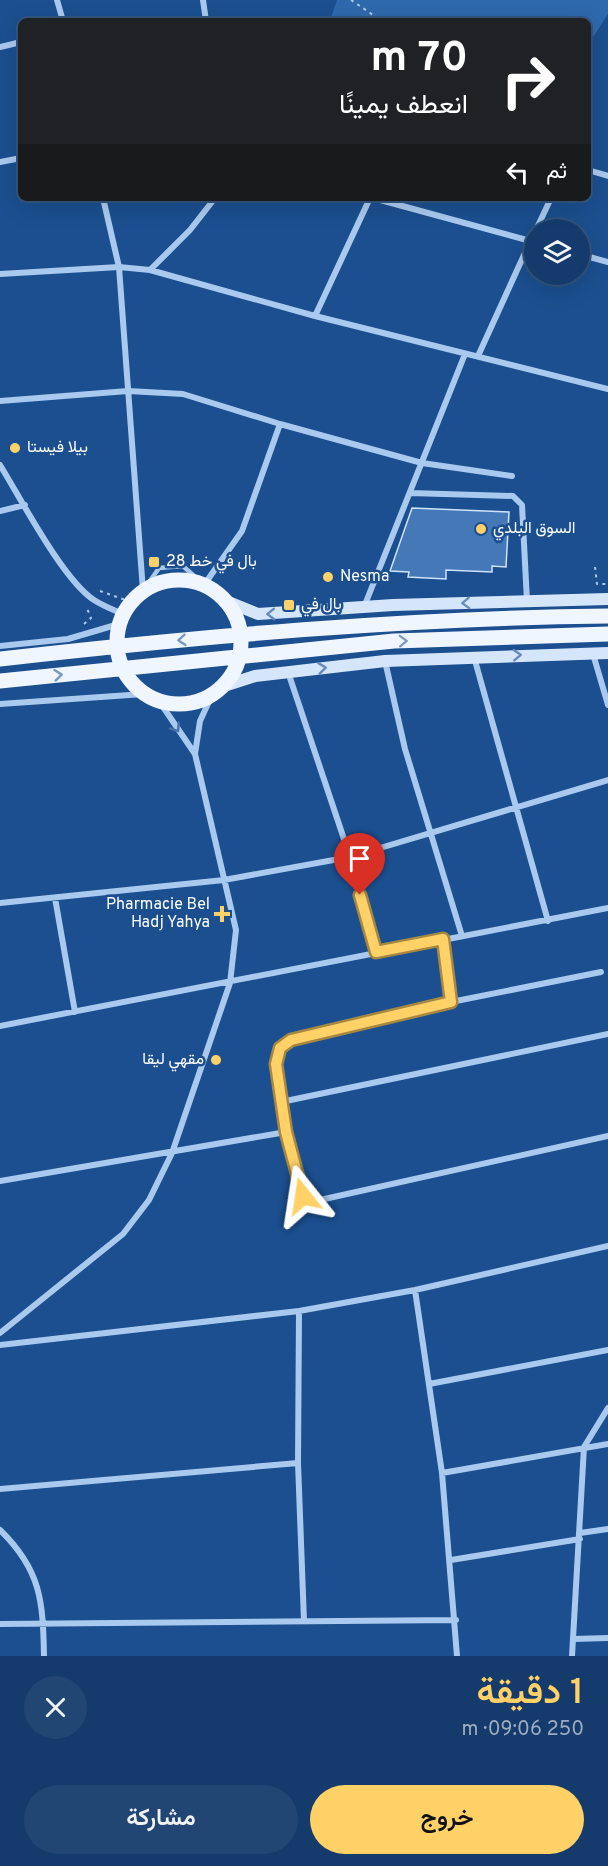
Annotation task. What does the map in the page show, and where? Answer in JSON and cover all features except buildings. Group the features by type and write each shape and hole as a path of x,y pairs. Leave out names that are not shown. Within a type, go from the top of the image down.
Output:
{"main road":[{"path":"608,599 258,614 226,602 204,585 184,580 162,582 129,608 117,646 122,668 131,682 144,694 159,701 177,704 195,702 218,690 255,676 288,672 385,661 608,653"},
{"path":"218,690 234,671 240,655 241,635 236,617 226,602"},
{"path":"0,659 117,646 393,622 608,616"},
{"path":"0,681 394,641 608,634"}],"street":[{"path":"57,0 62,18"},
{"path":"203,0 206,18"},
{"path":"0,46 18,43"},
{"path":"0,162 18,159"},
{"path":"591,172 608,176"},
{"path":"104,201 120,267 128,391 129,608"},
{"path":"150,270 190,230 213,201"},
{"path":"315,316 371,201"},
{"path":"383,201 524,240"},
{"path":"541,219 550,201"},
{"path":"590,257 608,262"},
{"path":"478,356 524,259"},
{"path":"0,274 120,267 150,270 315,316 608,389"},
{"path":"364,608 465,354"},
{"path":"0,401 128,391 183,394 280,424 422,463 512,476"},
{"path":"204,585 242,531 280,424"},
{"path":"0,465 77,584 92,599 129,608"},
{"path":"410,493 513,496 518,499 522,505 527,602"},
{"path":"0,511 25,506"},
{"path":"0,646 68,639 129,608"},
{"path":"593,654 608,705"},
{"path":"474,657 518,807 548,921"},
{"path":"385,661 405,749 462,936"},
{"path":"288,672 350,857 376,952"},
{"path":"195,754 200,721 218,690"},
{"path":"0,704 144,694"},
{"path":"0,1333 123,1234 149,1200 172,1153 230,983 236,930 195,754 159,701"},
{"path":"0,903 224,880 350,857 608,780"},
{"path":"55,898 75,1012"},
{"path":"0,1026 608,908"},
{"path":"443,939 451,1002"},
{"path":"601,972 350,1024 285,1042 277,1056 276,1064 286,1132 303,1196 311,1202 608,1136"},
{"path":"281,1102 608,1034"},
{"path":"0,1181 286,1132"},
{"path":"0,1345 299,1311 415,1290 608,1246"},
{"path":"415,1290 442,1473 456,1620 457,1656"},
{"path":"299,1311 298,1463 304,1621"},
{"path":"429,1383 608,1350"},
{"path":"572,1656 584,1447 608,1408"},
{"path":"442,1473 608,1444"},
{"path":"0,1489 298,1463"},
{"path":"451,1560 608,1529"},
{"path":"0,1530 23,1554 31,1567 40,1591 44,1656"},
{"path":"0,1624 456,1620"},
{"path":"573,1639 608,1638"}],"path":[{"path":"351,0 378,18"},
{"path":"596,567 597,584 608,584"},
{"path":"68,639 91,618 77,584"},
{"path":"99,591 129,608"}],"shaded area":[{"path":"337,0 608,0 608,14 591,40 591,18 331,18"}],"place":[{"name":"بيلا فيستا","path":"15,448"},
{"name":"السوق البلدي","path":"481,529"},
{"name":"بال في خط 28","path":"154,562"},
{"name":"Nesma","path":"328,577"},
{"name":"بال في","path":"289,605"},
{"name":"Pharmacie Bel Hadj Yahya","path":"222,914"},
{"name":"مقهي ليقا","path":"216,1060"}],"route":[{"path":"303,1196 286,1132 276,1064 280,1048 285,1042 350,1024 451,1002 443,939 376,952 360,895"}]}
